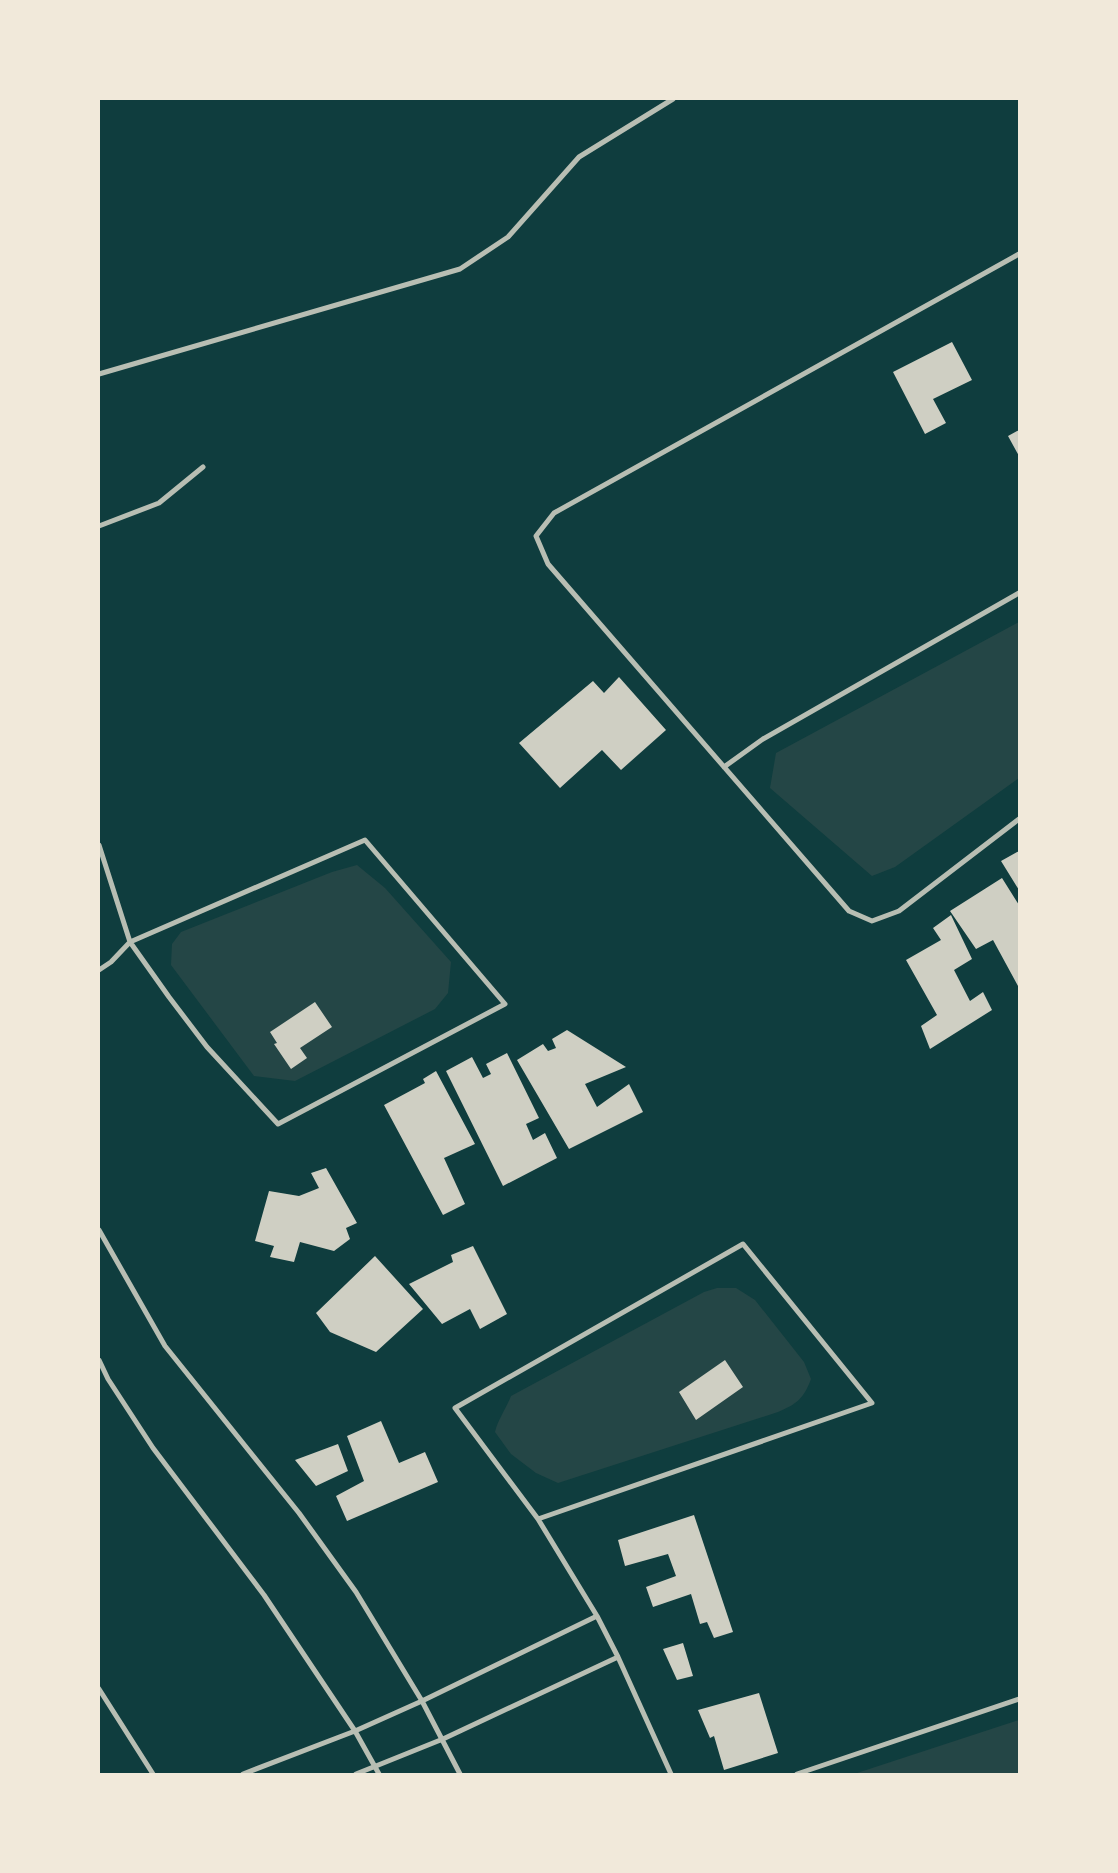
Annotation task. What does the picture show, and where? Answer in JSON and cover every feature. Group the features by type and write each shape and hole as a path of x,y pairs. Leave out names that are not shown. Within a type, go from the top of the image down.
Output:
{"street":[{"path":"99,374 460,269 508,237 579,157 673,99"},
{"path":"1019,254 554,513 536,536 548,564 848,911 872,921 899,911 1019,819"},
{"path":"99,526 159,503 203,467"},
{"path":"724,767 763,739 1019,593"},
{"path":"99,845 130,942 207,1047 278,1124 505,1004 365,840 130,942 99,970"},
{"path":"99,1230 166,1346 299,1513 356,1592 422,1701 443,1738 460,1774"},
{"path":"538,1519 872,1403 743,1244 455,1408 538,1519 596,1616 618,1657 670,1774"},
{"path":"99,1360 108,1379 153,1448 264,1595 355,1731 379,1774"},
{"path":"243,1774 355,1731 422,1701 596,1616"},
{"path":"356,1774 443,1738 618,1657"},
{"path":"99,1689 154,1774"},
{"path":"797,1774 1019,1699"}],"shaded area":[{"path":"1019,622 1019,778 895,867 872,876 770,788 776,753"},
{"path":"357,865 385,888 451,962 448,993 435,1009 295,1081 254,1076 171,965 172,944 181,932 332,872"},
{"path":"717,1288 736,1288 755,1300 804,1362 811,1379 806,1391 795,1403 778,1412 558,1483 536,1473 511,1454 495,1432 511,1396 704,1292"},
{"path":"1019,1720 1019,1774 854,1774"}],"building":[{"path":"952,342 972,380 933,399 946,423 925,434 893,372"},
{"path":"1019,430 1019,456 1008,436"},
{"path":"619,677 666,730 621,770 602,750 560,788 519,743 593,681 604,693"},
{"path":"1019,851 1019,890 1001,861"},
{"path":"1002,878 1019,905 1018,986 993,940 976,949 950,911"},
{"path":"951,915 972,959 954,970 970,1001 983,992 992,1010 930,1049 921,1026 937,1015 906,960 941,940 933,928"},
{"path":"315,1002 332,1027 300,1048 307,1058 291,1069 274,1044 277,1043 270,1032"},
{"path":"567,1030 626,1067 585,1084 597,1107 629,1084 643,1112 569,1149 517,1060 543,1044 548,1051 556,1048 552,1039"},
{"path":"507,1053 539,1118 526,1124 533,1140 545,1133 557,1158 503,1186 446,1071 472,1057 483,1078 491,1074 486,1064"},
{"path":"436,1071 475,1144 444,1158 465,1204 443,1215 384,1105 425,1083 423,1079"},
{"path":"326,1168 357,1223 346,1228 350,1239 334,1251 300,1242 294,1262 270,1257 274,1246 255,1241 269,1191 299,1196 319,1188 311,1173"},
{"path":"473,1246 507,1314 480,1329 470,1309 442,1324 409,1284 453,1262 451,1255"},
{"path":"375,1256 423,1309 376,1352 330,1332 316,1313"},
{"path":"725,1360 743,1387 696,1420 679,1392"},
{"path":"381,1421 399,1463 425,1452 438,1482 347,1521 336,1496 364,1481 347,1436"},
{"path":"338,1444 348,1471 316,1486 295,1460"},
{"path":"694,1515 733,1632 714,1638 707,1622 700,1624 691,1594 653,1607 646,1587 676,1576 668,1554 625,1566 618,1540"},
{"path":"683,1643 693,1676 677,1680 663,1649"},
{"path":"759,1693 778,1753 724,1770 714,1736 710,1738 698,1710"}]}
